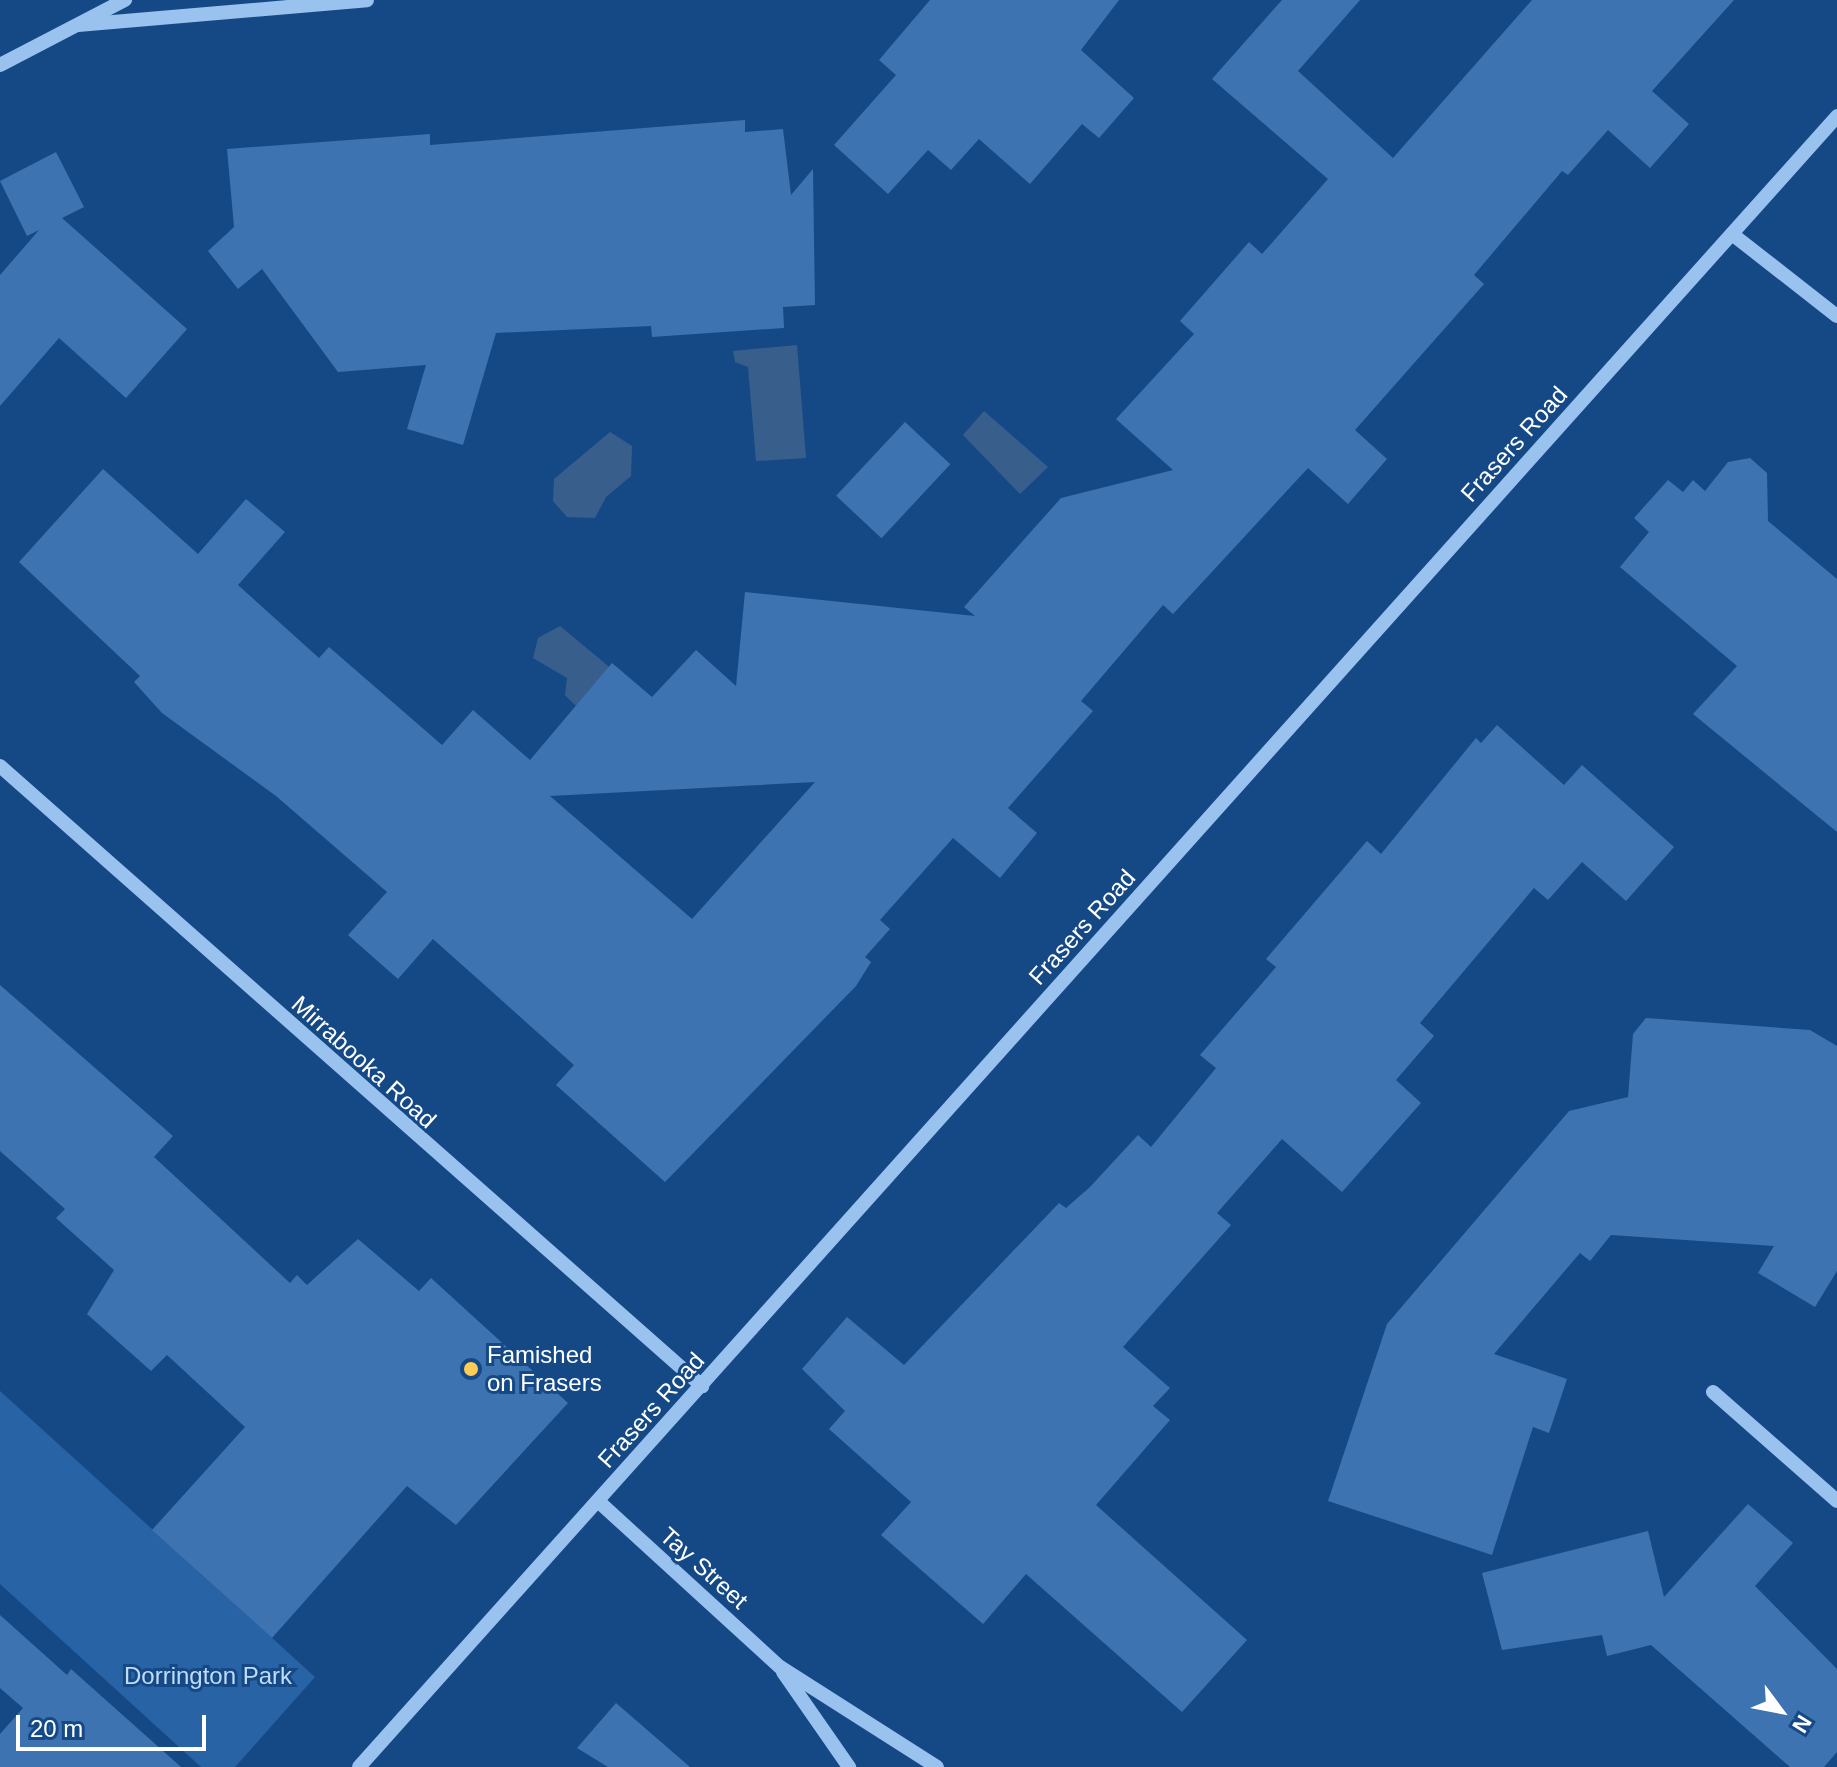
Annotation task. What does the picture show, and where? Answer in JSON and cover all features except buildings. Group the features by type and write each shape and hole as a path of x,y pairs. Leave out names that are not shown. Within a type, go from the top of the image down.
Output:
{"street":[{"path":"0,65 125,0"},
{"path":"78,25 367,0"},
{"name":"Frasers Road","path":"359,1767 1837,116"},
{"path":"1732,234 1837,316"},
{"name":"Mirrabooka Road","path":"0,766 702,1386"},
{"path":"1713,1392 1837,1501"},
{"name":"Tay Street","path":"598,1501 780,1667 937,1767"},
{"name":"Tay Street","path":"780,1667 849,1767"}],"green space":[{"name":"Dorrington Park","path":"0,1391 315,1677 235,1767 201,1767 0,1584"}],"shaded area":[{"path":"797,345 806,458 756,461 748,367 735,362 733,351"},
{"path":"984,411 1048,467 1020,494 963,435"},
{"path":"610,432 632,446 631,476 606,497 595,518 567,517 553,501 554,479"},
{"path":"560,626 613,670 578,708 565,695 567,678 533,658 538,638"}],"place":[{"name":"Famished on Frasers","path":"471,1369"}]}
